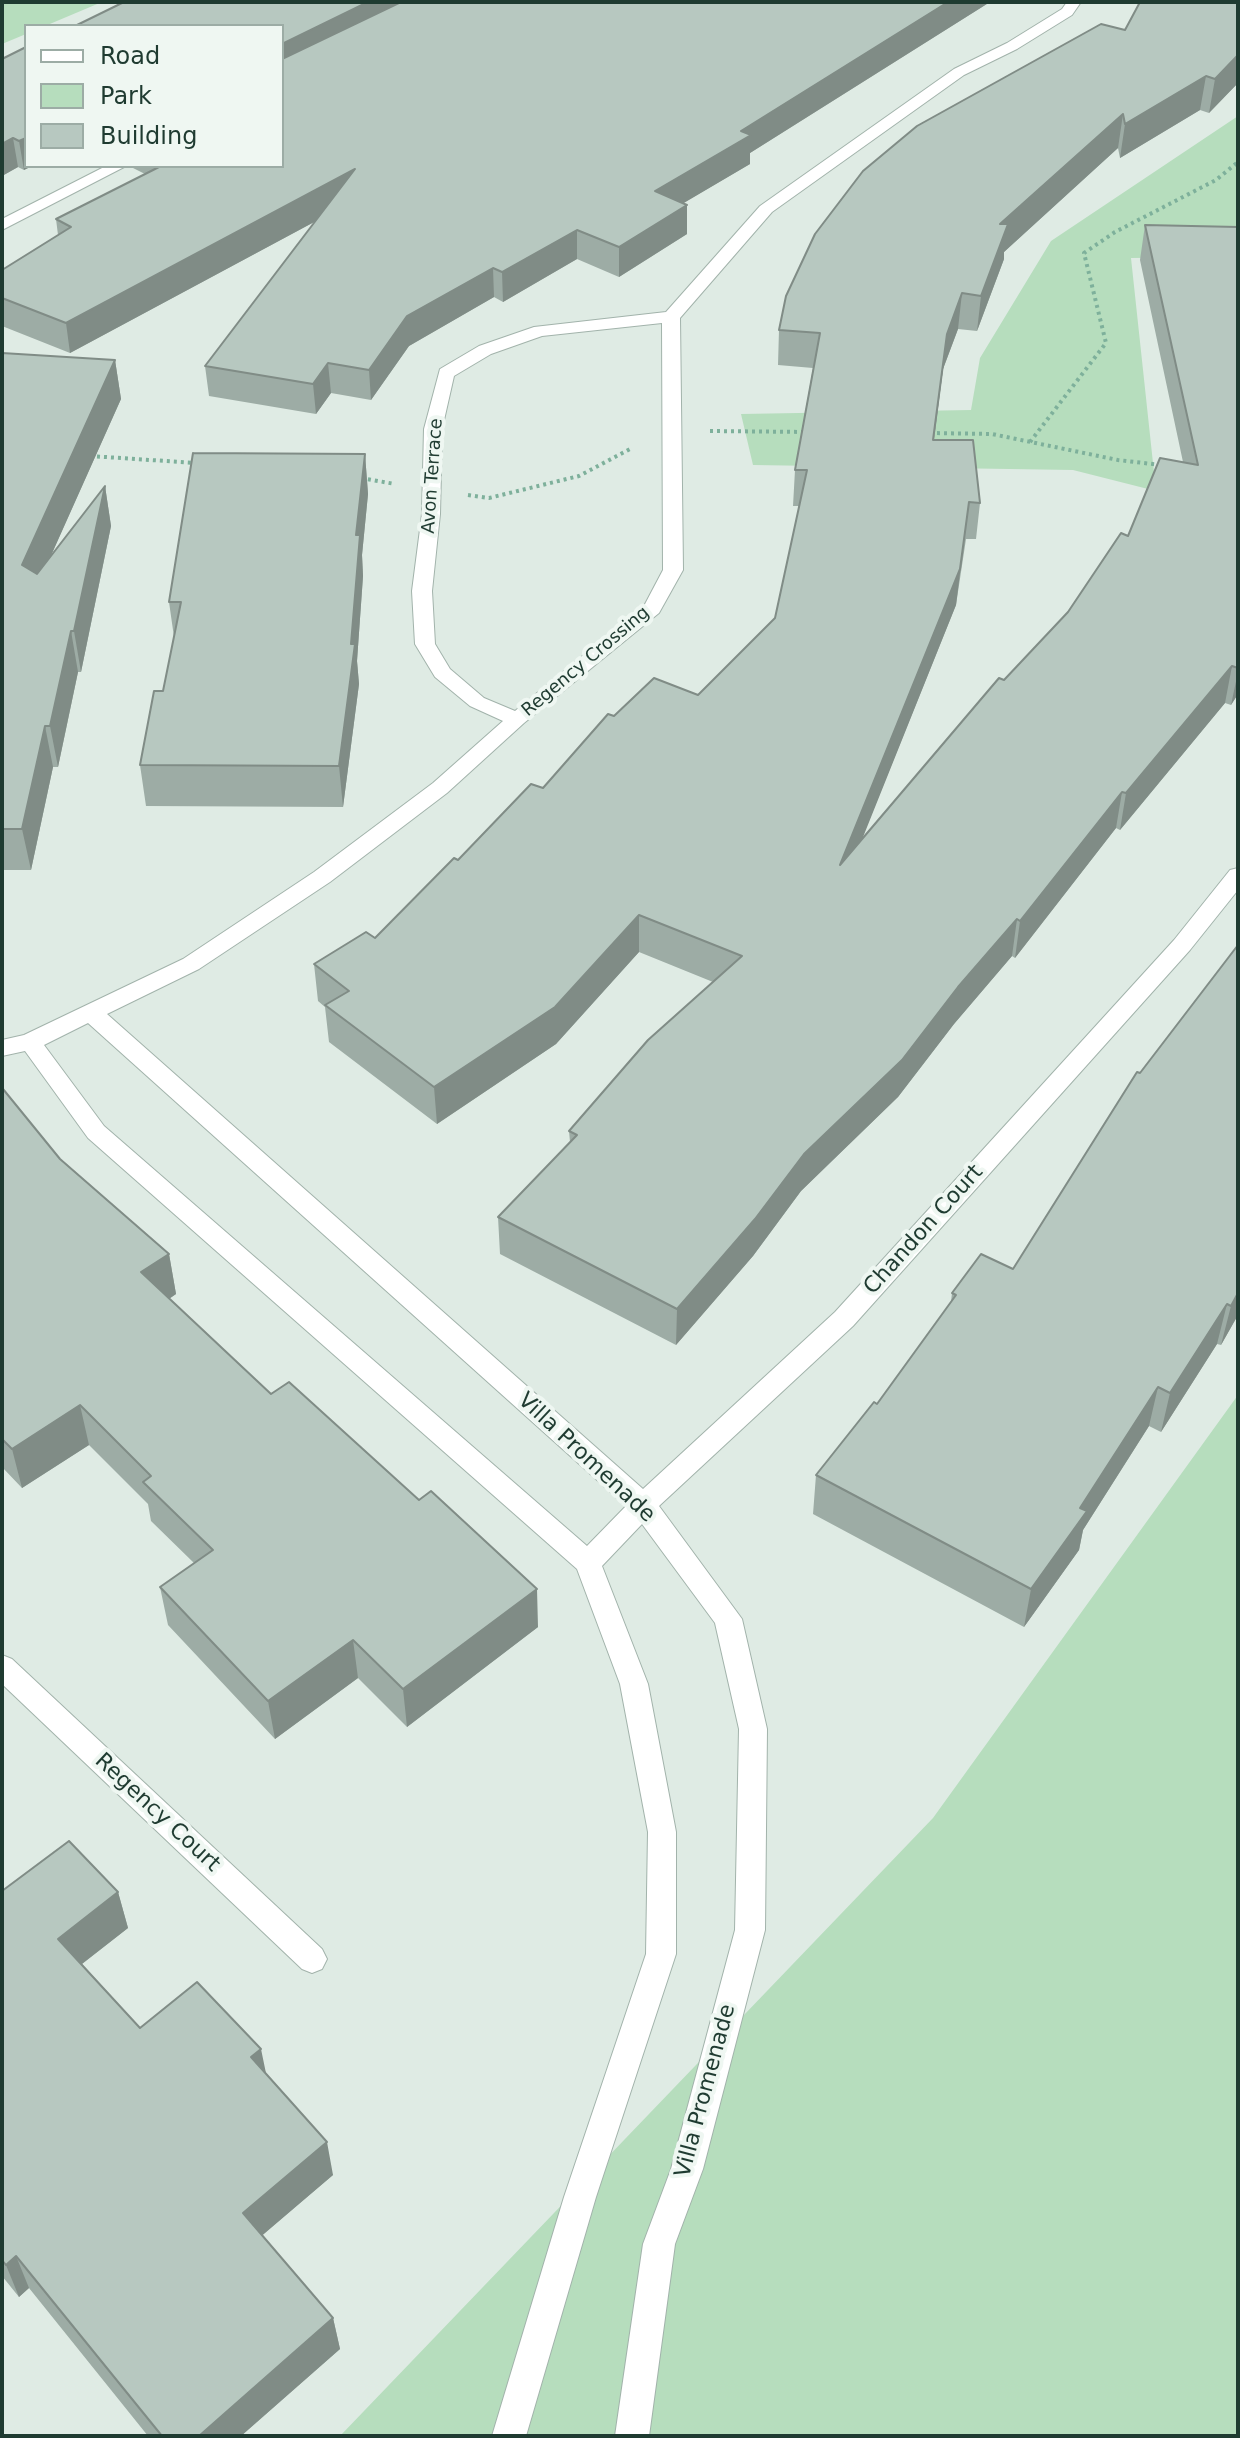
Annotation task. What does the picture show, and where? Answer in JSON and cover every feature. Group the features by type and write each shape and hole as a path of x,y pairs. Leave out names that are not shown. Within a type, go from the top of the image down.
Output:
{"street":[{"path":"671,317 766,209 959,72 1012,46 1067,12 1074,2"},
{"path":"2,225 114,168"},
{"name":"Regency Crossing","path":"2,1048 30,1042 191,964 322,877 440,788 517,719 652,609 673,570 671,317"},
{"name":"Avon Terrace","path":"517,719 477,702 442,673 425,644 422,591 432,490 433,429 446,373 485,350 540,331 671,317"},
{"name":"Chandon Court","path":"588,1563 643,1505 844,1319 1182,945 1238,875"},
{"name":"Villa Promenade","path":"91,1013 643,1505 728,1619 753,1729 750,1930 687,2169 659,2244 632,2436"},
{"path":"30,1042 96,1132 588,1563 634,1684 662,1832 661,1954 580,2197 509,2436"},
{"name":"Regency Court","path":"2,1667 312,1959"}],"path":[{"path":"1030,442 1106,343 1084,253 1115,232 1216,180 1238,162"},
{"path":"356,477 489,498 579,476 672,430 816,432"},
{"path":"928,433 992,434 1118,460 1163,465"},
{"path":"90,456 199,463"}],"green space":[{"path":"2,2 102,2 50,24 24,24 24,35 2,44"},
{"path":"1238,116 1238,257 1131,258 1156,491 1073,470 753,465 741,414 971,410 980,358 1051,241"},
{"path":"1238,1395 1238,2436 340,2436 933,1818"}],"building":[{"path":"124,2 368,2 284,43 284,24 79,24"},
{"path":"401,2 948,2 741,131 751,135 655,191 687,205 619,247 577,230 502,272 493,268 407,316 369,370 328,363 313,384 205,366 355,169 66,323 2,298 2,270 71,227 56,219 157,168 284,168 284,58"},
{"path":"1140,2 1238,2 1238,55 1215,79 1206,76 1125,124 1123,114 1000,224 1008,224 981,296 962,293 947,334 933,440 973,440 980,503 969,502 960,569 840,865 999,678 1004,680 1068,612 1121,533 1128,536 1160,458 1198,465 1145,225 1238,227 1238,668 1232,666 1126,793 1122,792 1020,921 1017,919 958,987 902,1060 804,1154 755,1219 677,1309 498,1217 577,1135 569,1131 648,1040 742,956 639,915 555,1007 434,1087 325,1005 349,991 314,964 366,932 375,938 454,858 458,860 531,784 543,788 608,714 614,716 654,678 698,695 775,618 807,470 795,470 820,333 779,330 786,296 815,234 863,171 917,126 1101,24 1125,30"},
{"path":"24,48 24,139 19,141 13,138 2,144 2,59"},
{"path":"2,353 115,360 22,565 37,574 105,486 74,631 71,631 50,726 45,726 22,829 2,829"},
{"path":"193,453 365,454 356,535 360,535 351,644 355,644 339,766 140,765 154,691 163,691 181,602 169,602"},
{"path":"1238,945 1238,1293 1231,1306 1227,1304 1170,1393 1158,1387 1080,1508 1087,1511 1031,1589 816,1475 874,1402 877,1404 956,1295 952,1293 981,1254 1013,1269 1137,1072 1140,1073"},
{"path":"3,1089 60,1159 169,1254 141,1272 271,1394 289,1382 419,1500 431,1491 537,1589 403,1689 353,1640 268,1701 160,1587 213,1550 143,1482 151,1476 80,1405 12,1449 2,1439"},
{"path":"69,1841 118,1892 58,1939 140,2028 197,1982 261,2049 251,2057 327,2142 243,2213 333,2318 199,2436 162,2436 16,2256 6,2265 2,2260 2,1891"}]}
